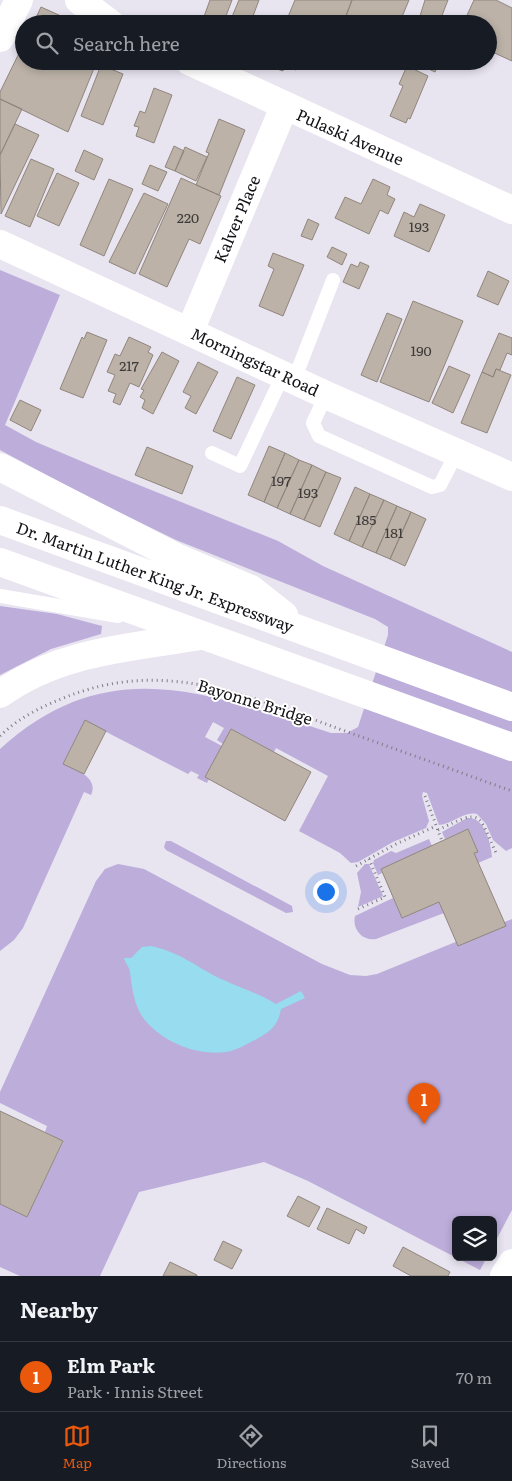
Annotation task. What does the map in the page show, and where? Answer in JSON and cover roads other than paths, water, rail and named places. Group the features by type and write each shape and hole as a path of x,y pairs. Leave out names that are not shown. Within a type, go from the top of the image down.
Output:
{"main road":[{"path":"0,38 18,0"},
{"path":"79,0 99,15"},
{"name":"Pulaski Avenue","path":"208,70 284,107 512,210"},
{"name":"Kalver Place","path":"190,331 284,107"},
{"name":"Morningstar Road","path":"0,244 326,395 512,477"},
{"path":"0,467 178,558 251,589 309,634 512,707"},
{"name":"Dr. Martin Luther King Jr. Expressway","path":"0,520 220,599 309,634"},
{"path":"0,562 512,747"},
{"path":"0,694 29,675 79,656 206,636"},
{"path":"504,1276 512,1263"}],"lane":[{"path":"212,453 240,466 288,377 333,280"},
{"path":"326,395 313,424 319,436 432,487 440,485 457,452"},
{"path":"0,596 178,627"}],"water":[{"path":"151,946 182,957 216,976 276,1004 301,991 305,998 281,1009 278,1020 269,1031 237,1049 219,1053 183,1047 152,1028 144,1019 136,1003 129,970 124,958 131,958 142,947"}],"place":[{"name":"Elm Park","path":"424,1124"}]}
